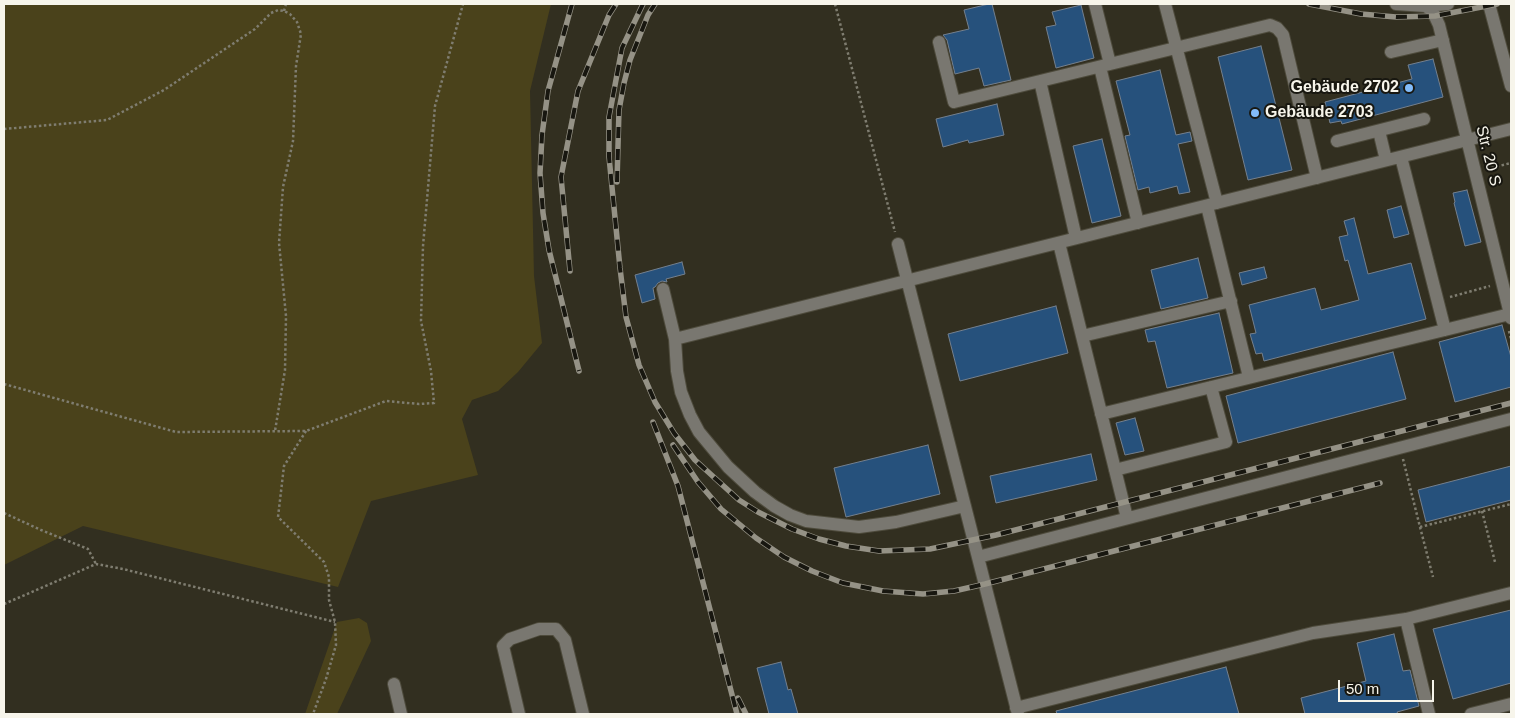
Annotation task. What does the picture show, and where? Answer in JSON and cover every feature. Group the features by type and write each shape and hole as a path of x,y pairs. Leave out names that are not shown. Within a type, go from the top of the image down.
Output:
{"lane":[{"path":"1095,4 1105,65 1138,223"},
{"path":"1165,4 1178,48 1212,204 1230,301 1250,378"},
{"path":"1396,4 1425,6 1448,4"},
{"path":"1489,4 1511,86"},
{"name":"Str. 20 S","path":"1425,6 1432,10 1443,40 1511,316"},
{"path":"938,42 954,102 1270,25 1277,28 1283,35 1317,178"},
{"path":"1391,52 1443,40"},
{"path":"1040,81 1076,238"},
{"path":"1337,141 1424,120"},
{"path":"675,339 1511,129"},
{"path":"1379,131 1386,160"},
{"path":"1401,157 1445,330"},
{"path":"1059,243 1127,518"},
{"path":"898,244 1017,711 1313,633 1406,619 1511,593"},
{"path":"662,289 675,339 677,371 681,392 690,415 712,450 738,477 768,501 790,515 806,521 860,527 896,522 965,506"},
{"path":"1082,336 1230,301"},
{"path":"1101,414 1445,330 1511,316"},
{"path":"1115,470 1226,442 1211,387"},
{"path":"978,557 1511,419"},
{"path":"1406,619 1429,714"},
{"path":"519,714 503,646 510,640 539,630 556,629 565,640 584,714"},
{"path":"394,684 401,714"},
{"path":"1471,714 1511,704"}],"path":[{"path":"284,11 286,4"},
{"path":"4,384 176,432 306,431 386,401 419,404 434,403 421,322 422,246 435,106 463,4"},
{"path":"835,4 898,244"},
{"path":"4,129 107,120 164,90 255,29 271,13 278,10 290,14 297,22 301,34 296,66 293,141 282,187 279,243 286,316 285,370 275,431"},
{"path":"306,431 284,466 278,517 324,562 329,577 329,600 335,622 336,644 313,714"},
{"path":"1400,448 1433,577"},
{"path":"1420,527 1511,504"},
{"path":"1482,511 1495,562"},
{"path":"4,513 88,549 96,564"},
{"path":"4,604 96,564 123,569 335,622"}],"shaded area":[{"path":"4,4 551,4 530,91 534,276 542,343 518,372 498,391 472,400 462,419 478,475 371,501 338,587 83,526 4,565"},
{"path":"359,618 367,623 371,641 337,714 305,714 337,622"}],"building":[{"path":"992,4 1011,80 984,86 979,68 955,74 947,40 943,35 969,29 964,10"},
{"path":"1081,5 1094,58 1056,68 1046,27 1056,25 1052,12"},
{"name":"Gebäude 2703","path":"1261,46 1292,170 1248,180 1218,57"},
{"name":"Gebäude 2702","path":"1433,59 1443,97 1342,124 1341,121 1330,123 1325,102 1412,79 1408,65"},
{"path":"1160,70 1176,135 1190,132 1192,141 1178,144 1190,192 1179,194 1177,186 1150,193 1149,187 1138,190 1125,136 1130,135 1116,81"},
{"path":"997,104 1004,135 969,143 968,140 943,147 936,119"},
{"path":"1102,139 1121,216 1092,223 1073,146"},
{"path":"1467,190 1481,242 1465,246 1453,193"},
{"path":"1401,206 1409,234 1394,238 1387,210"},
{"path":"1354,218 1368,274 1411,263 1426,319 1264,361 1262,353 1256,354 1250,334 1256,333 1249,305 1315,288 1321,310 1359,300 1348,260 1345,261 1339,237 1348,235 1344,221"},
{"path":"1198,258 1208,298 1161,309 1151,270"},
{"path":"682,262 685,274 666,279 667,282 662,281 658,283 653,288 655,299 642,303 635,275"},
{"path":"1264,267 1267,278 1242,285 1239,273"},
{"path":"1056,306 1068,353 960,381 948,334"},
{"path":"1219,313 1233,373 1167,388 1155,341 1148,342 1145,330"},
{"path":"1502,325 1511,357 1511,387 1455,402 1439,342"},
{"path":"1393,352 1406,399 1238,443 1226,396"},
{"path":"1135,418 1144,451 1125,455 1116,423"},
{"path":"928,445 940,494 846,517 834,468"},
{"path":"1091,454 1097,480 996,503 990,476"},
{"path":"1511,466 1511,500 1426,522 1418,490"},
{"path":"1511,610 1511,683 1453,699 1433,629"},
{"path":"1394,634 1403,671 1410,670 1419,706 1397,712 1398,714 1305,714 1301,698 1366,681 1357,643"},
{"path":"781,662 788,690 791,689 798,714 769,714 757,668"},
{"path":"1226,667 1239,714 1057,714 1056,711"}],"railway":[{"path":"572,4 548,91 542,135 540,173 543,213 549,250 579,371"},
{"path":"570,271 561,177 578,91 609,15 616,4"},
{"path":"643,4 622,48 609,117 609,157 620,268 626,317 639,365 655,402 674,433 695,460 739,500 792,529 846,546 879,551 930,549 996,535 1511,403"},
{"path":"617,182 619,110 624,83 630,60 648,15 655,4"},
{"path":"1309,4 1361,14 1396,17 1435,16 1497,4"},
{"path":"653,422 678,486 737,714"},
{"path":"673,445 698,482 721,509 756,538 784,557 812,571 843,583 883,591 923,594 954,591 985,584 1380,483"},
{"path":"738,698 746,714"}],"place":[{"name":"Gebäude 2702","path":"1409,88"},
{"name":"Gebäude 2703","path":"1255,113"}]}
